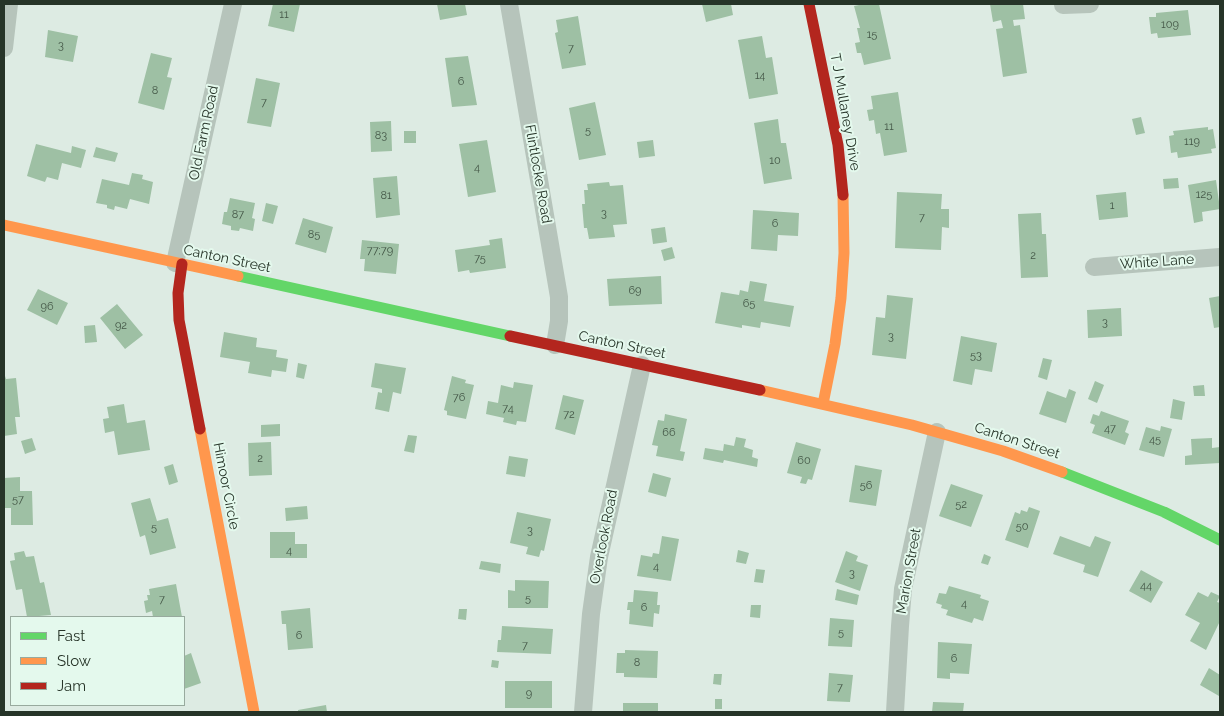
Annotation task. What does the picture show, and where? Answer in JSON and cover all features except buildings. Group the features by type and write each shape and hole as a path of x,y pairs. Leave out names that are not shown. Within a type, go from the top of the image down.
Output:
{"street":[{"path":"4,48 9,4"},
{"name":"Old Farm Road","path":"179,264 233,4"},
{"name":"Flintlocke Road","path":"509,4 559,297 559,321 555,345"},
{"name":"T J Mullaney Drive","path":"808,4 838,145 844,209 841,298 835,344 823,404"},
{"path":"1063,5 1090,4"},
{"name":"Canton Street","path":"4,225 823,404 937,432 1003,451 1096,484 1164,512 1220,540"},
{"name":"White Lane","path":"1094,267 1220,257"},
{"name":"Himoor Circle","path":"179,264 179,320 254,712"},
{"name":"Overlook Road","path":"583,712 591,614 599,557 642,365"},
{"name":"Marion Street","path":"895,712 903,589 937,432"}],"traffic: fast":[{"path":"238,276 510,336"},
{"path":"1062,472 1164,512 1220,540"}],"traffic: slow":[{"path":"823,404 835,344 841,298 844,253 843,195"},
{"path":"4,225 238,276"},
{"path":"760,390 912,425 1003,451 1062,472"},
{"path":"200,429 254,712"}],"traffic: jam":[{"path":"809,4 838,145 843,195"},
{"path":"182,264 178,293 179,320 200,429"},
{"path":"510,336 760,390"}]}
